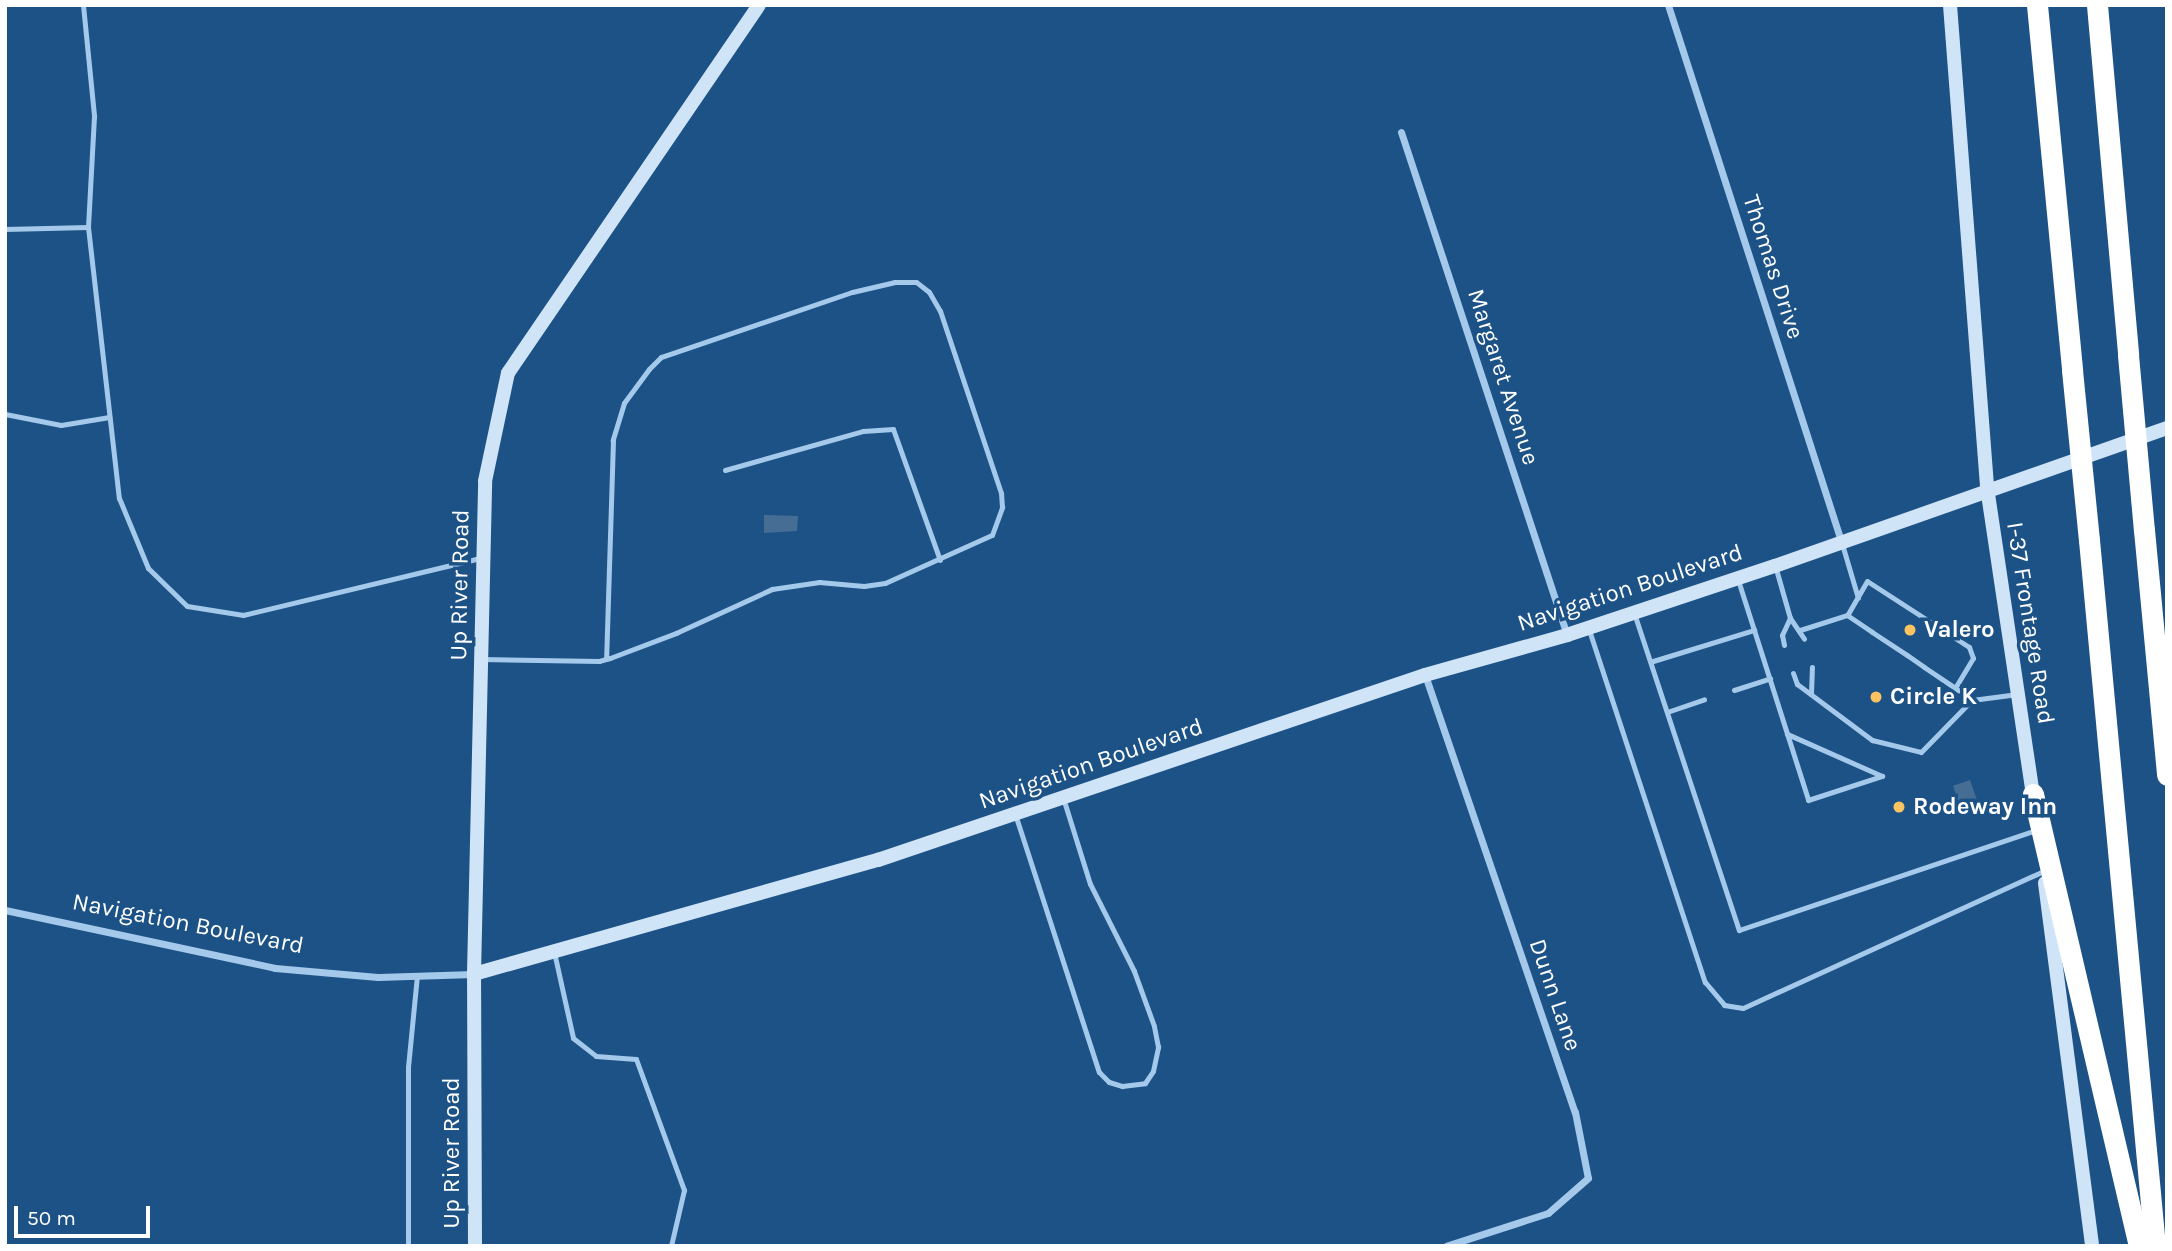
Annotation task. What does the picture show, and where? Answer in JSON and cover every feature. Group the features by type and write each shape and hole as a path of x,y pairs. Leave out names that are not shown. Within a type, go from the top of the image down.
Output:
{"highway":[{"path":"2036,5 2151,1169 2155,1246"},
{"path":"2097,5 2167,775"},
{"path":"2033,794 2139,1246"}],"street":[{"name":"Up River Road","path":"475,1246 474,974 485,481 508,373 759,5"},
{"name":"Thomas Drive","path":"1668,5 1841,541"},
{"name":"I-37 Frontage Road","path":"1950,5 1987,494 2038,829 2092,1246"},
{"name":"Margaret Avenue","path":"1401,132 1567,635"},
{"name":"Navigation Boulevard","path":"5,910 275,968 378,977 474,974 878,860 1425,675 1567,635 1775,566 1841,541 1987,494 2167,428"},
{"name":"Dunn Lane","path":"1425,675 1574,1112 1588,1178 1548,1213 1446,1246"}],"lane":[{"path":"83,5 94,116 88,227 109,417 119,498 148,568 187,606 243,615 483,558"},
{"path":"5,229 88,227"},
{"path":"481,659 575,663 606,659 772,589 819,582 864,586 885,583 992,535 1002,507 993,466 940,311 929,292 916,282 895,282 852,292 661,357 624,404 613,440 606,659"},
{"path":"5,414 61,425 109,417"},
{"path":"725,470 863,431 893,429 940,560"},
{"path":"1841,541 1857,598"},
{"path":"1775,566 1790,618 1804,639"},
{"path":"1737,577 1808,800 1882,776 1787,734"},
{"path":"1800,630 1847,615 1867,582 1927,624 1969,647 1973,658 1955,688"},
{"path":"1634,612 1670,711 1739,930 2038,829"},
{"path":"1847,615 1972,700"},
{"path":"1784,645 1782,635 1790,618"},
{"path":"1872,632 1877,623"},
{"path":"1588,627 1705,982 1724,1005 1743,1008 2043,871"},
{"path":"1653,661 1754,630"},
{"path":"1890,644 1895,635"},
{"path":"1906,655 1912,647"},
{"path":"1924,667 1930,659"},
{"path":"1811,694 1812,667"},
{"path":"1793,673 1797,684 1872,740 1921,752 1972,700 2018,694"},
{"path":"1734,690 1770,678"},
{"path":"1670,711 1704,699"},
{"path":"1015,814 1099,1072 1109,1082 1122,1086 1145,1083 1153,1071 1158,1046 1154,1026 1133,971 1090,884 1063,797"},
{"path":"554,951 573,1038 596,1056 636,1059 684,1190 671,1246"},
{"path":"408,1246 408,1068 417,976"}],"water":[{"path":"764,515 798,516 797,531 764,533"},
{"path":"1970,780 1980,809 1963,815 1953,786"}],"place":[{"name":"Valero","path":"1910,630"},
{"name":"Circle K","path":"1876,697"},
{"name":"Rodeway Inn","path":"1899,807"}]}
